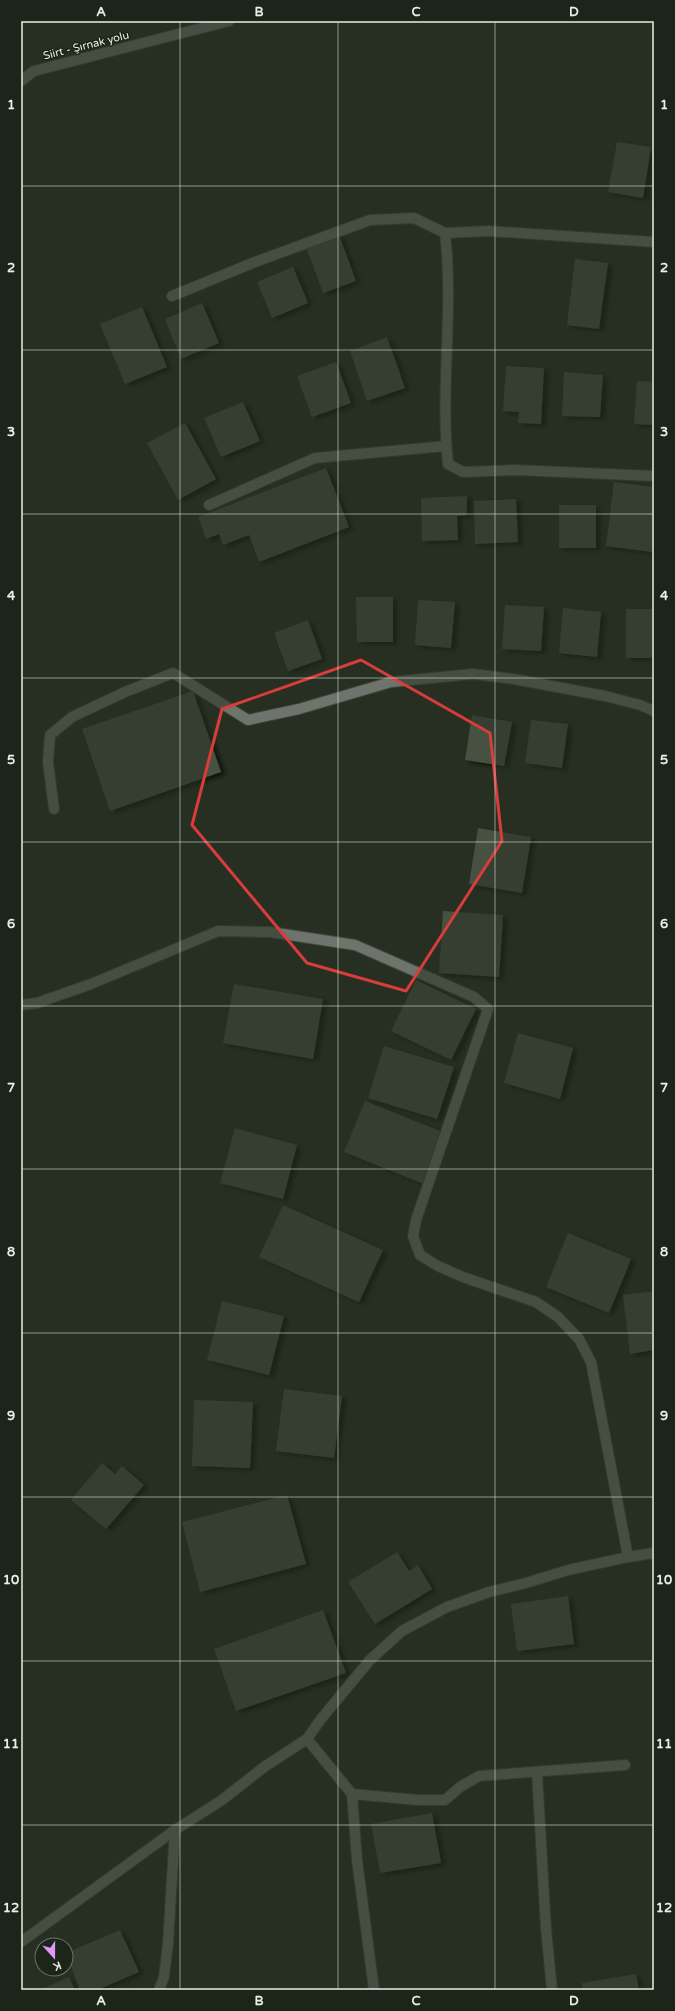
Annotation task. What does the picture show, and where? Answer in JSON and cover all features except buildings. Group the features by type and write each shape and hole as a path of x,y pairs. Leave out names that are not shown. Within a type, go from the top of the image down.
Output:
{"street":[{"name":"Siirt - Şırnak yolu","path":"21,80 34,71 229,21"},
{"path":"172,296 255,262 370,220 414,218 445,233 488,231 654,242"},
{"path":"445,233 449,265 446,446 448,464 463,472 515,470 654,476"},
{"path":"209,505 315,458 446,446"},
{"path":"54,809 48,762 50,735 72,717 125,692 172,673 248,720 299,709 391,682 473,674 514,679 606,696 640,705 654,711"},
{"path":"21,1005 37,1003 91,984 218,931 262,932 355,945 474,997 488,1009 416,1220 413,1236 420,1256 463,1277 536,1302 558,1317 579,1339 591,1362 628,1556"},
{"path":"21,1942 175,1830 222,1800 264,1767 307,1739 321,1719 370,1660 402,1631 448,1607 489,1592 526,1583 568,1570 628,1556 654,1553"},
{"path":"307,1739 352,1794 357,1860 374,1990"},
{"path":"352,1794 418,1800 444,1800 460,1787 479,1776 537,1773 625,1765"},
{"path":"537,1773 546,1929 552,1990"},
{"path":"159,1990 164,1978 168,1943 175,1830"}],"highlighted area":[{"path":"361,660 490,733 502,841 406,991 307,963 192,825 222,709"}]}
